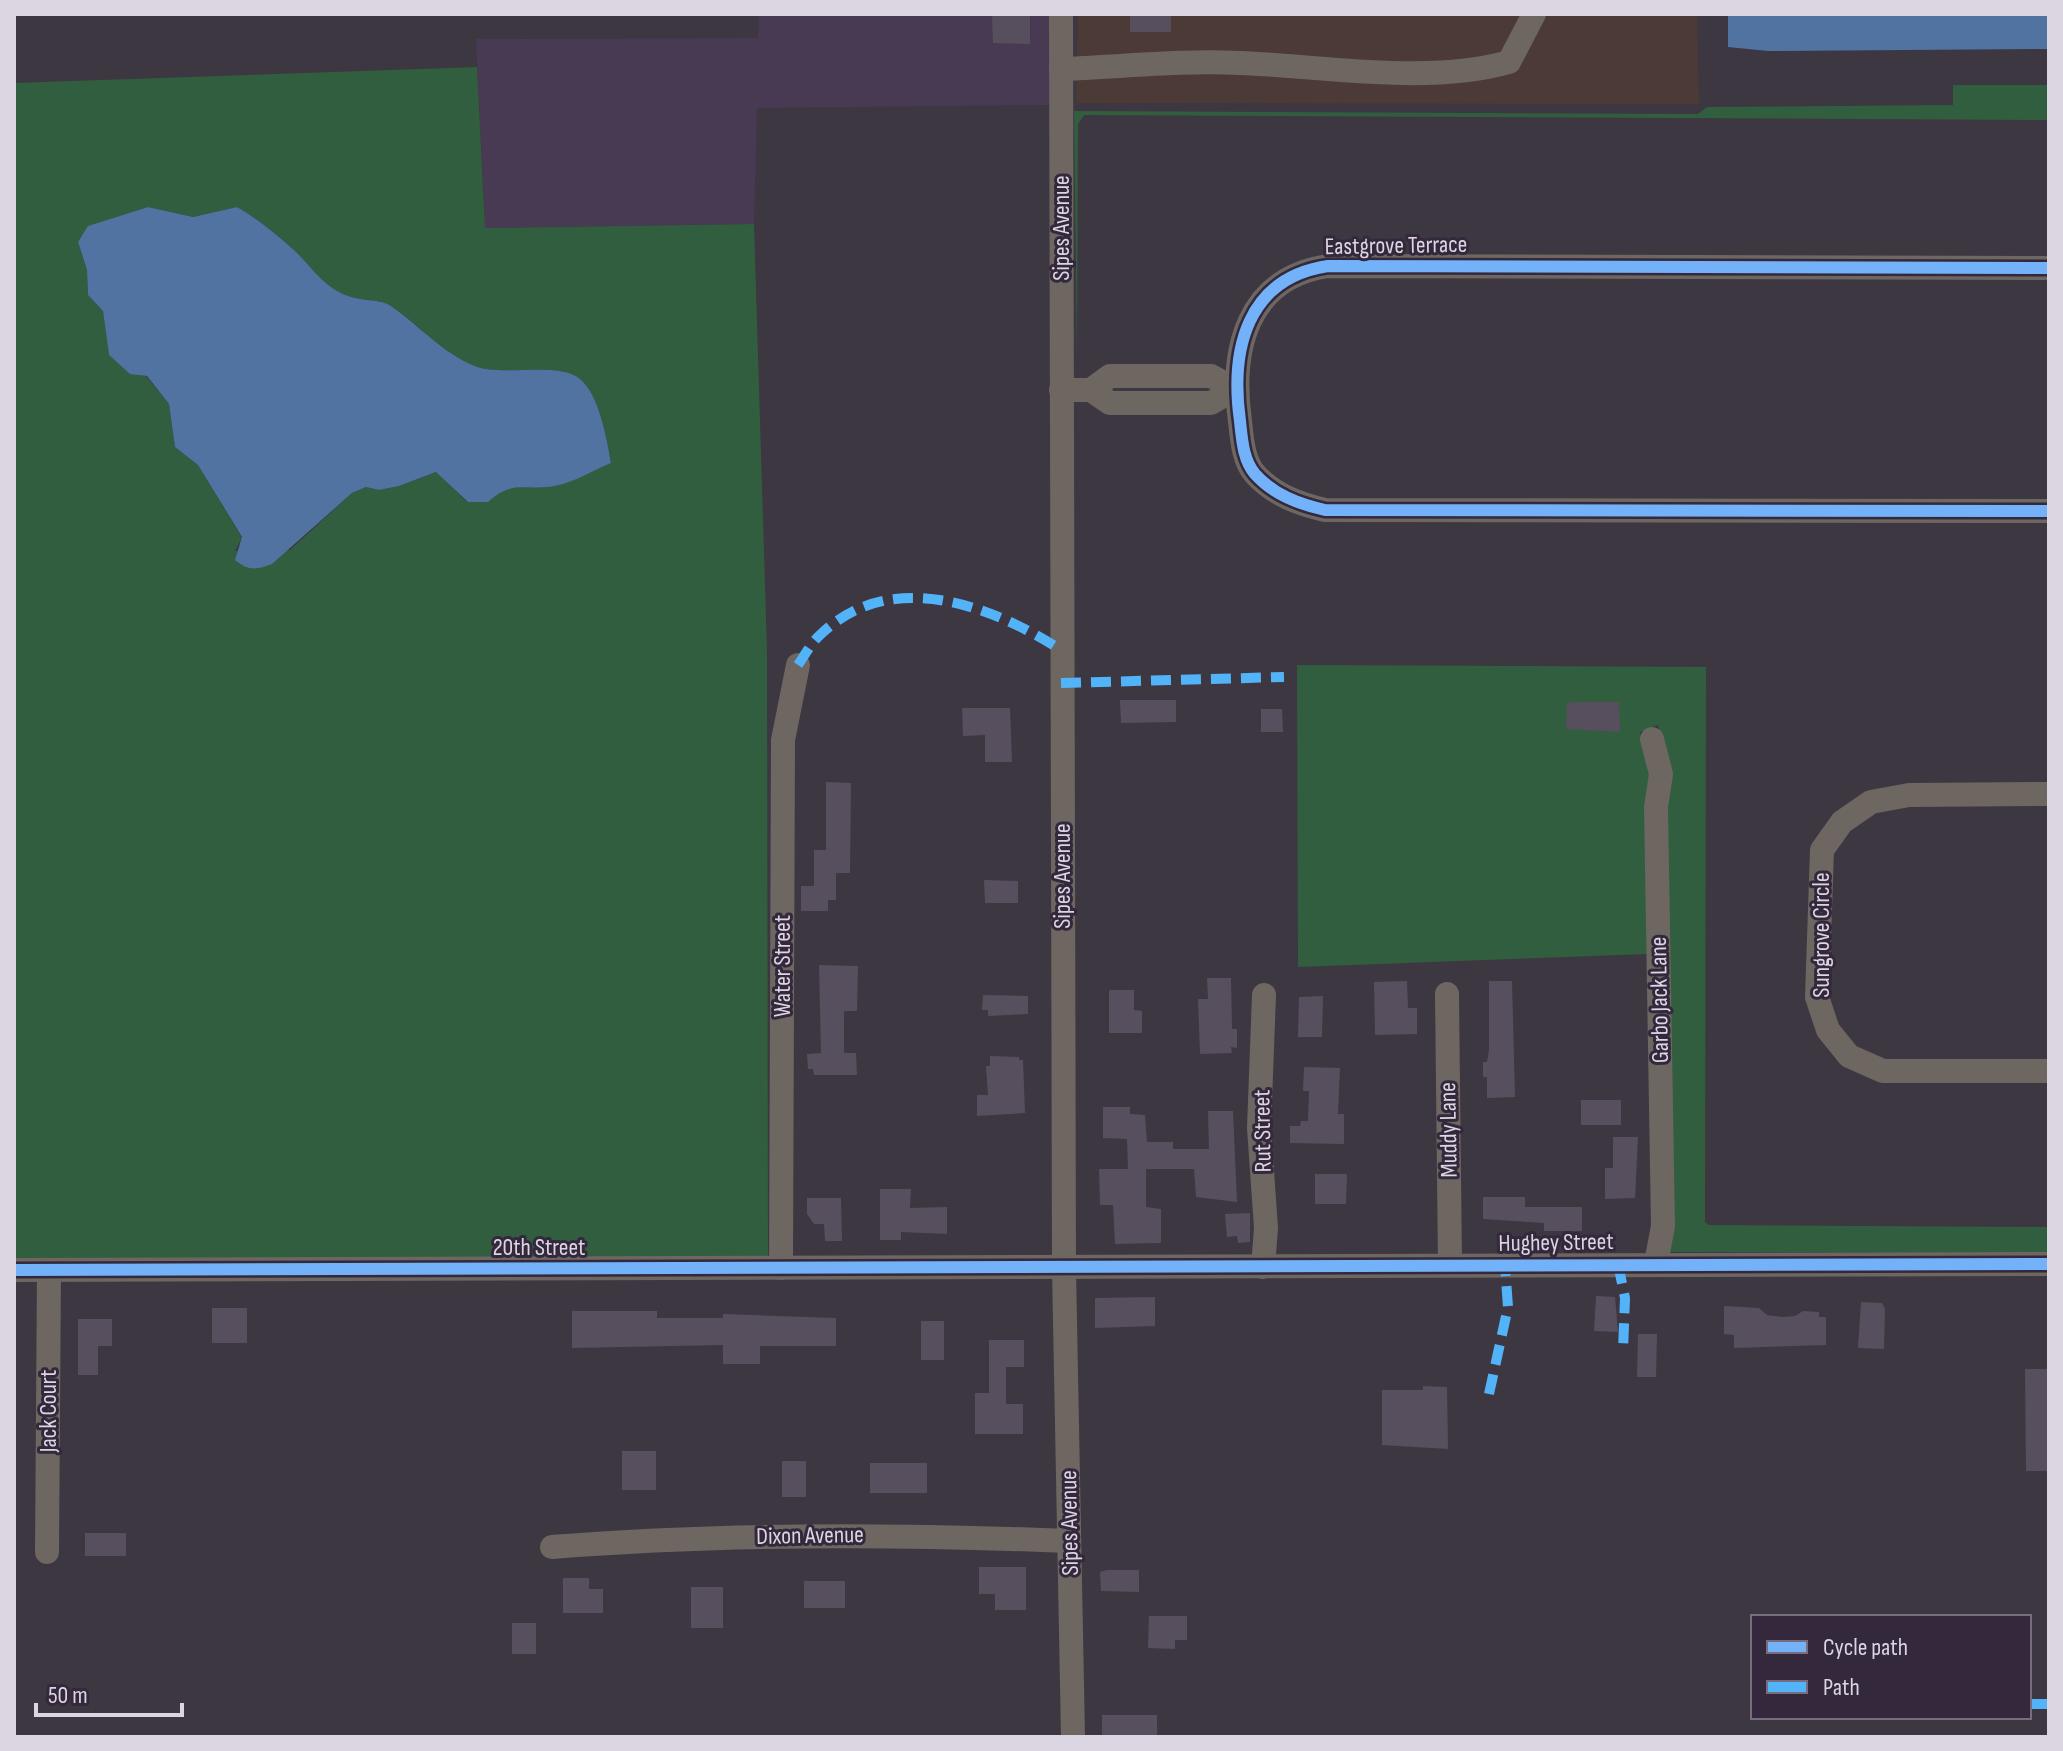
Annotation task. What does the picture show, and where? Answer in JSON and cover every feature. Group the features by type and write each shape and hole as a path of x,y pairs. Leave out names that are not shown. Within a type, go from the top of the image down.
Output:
{"street":[{"name":"Sipes Avenue","path":"1061,14 1064,1269 1073,1737"},
{"path":"1061,69 1235,62 1402,72 1483,69 1509,62 1534,14"},
{"name":"Eastgrove Terrace","path":"2049,268 1316,268 1303,270 1279,283 1257,305 1241,344 1235,389 1244,450 1253,472 1272,490 1298,504 1325,510 2049,511"},
{"path":"1091,390 1110,376 1211,376 1235,389"},
{"path":"1149,403 1150,376"},
{"path":"1061,390 1091,390 1110,403 1211,403 1235,389"},
{"name":"Water Street","path":"781,1268 783,740 798,665"},
{"name":"Garbo Jack Lane","path":"1652,739 1661,774 1656,807 1663,1226 1656,1263"},
{"name":"Sungrove Circle","path":"2049,794 1909,795 1871,802 1842,822 1822,850 1817,997 1828,1030 1849,1056 1883,1071 2049,1071"},
{"name":"Muddy Lane","path":"1447,994 1450,1265"},
{"name":"Rut Street","path":"1263,1267 1266,1228 1259,1128 1264,995"},
{"name":"Hughey Street","path":"1064,1269 1656,1263 2049,1264"},
{"name":"20th Street","path":"14,1270 1064,1269"},
{"name":"Jack Court","path":"47,1552 49,1270"},
{"name":"Dixon Avenue","path":"552,1547 729,1536 906,1534 1069,1541"}],"shaded area":[{"path":"759,14 1051,14 1051,105 757,108 754,224 485,228 476,39 758,38"},
{"path":"1078,14 1697,14 1699,104 1076,103"}],"green space":[{"path":"477,67 485,228 754,224 767,651 768,1257 14,1259 14,83","holes":["148,207 193,217 237,207 281,239 334,289 350,297 386,303 452,354 475,366 500,370 559,371 580,379 597,406 611,462 546,487 528,485 467,502 437,472 399,486 379,490 366,487 352,493 290,550 235,551 242,538 198,465 175,447 169,404 146,376 130,373 109,355 103,311 88,295 87,270 78,242 89,226"]},
{"path":"1953,85 2049,85 2049,120 1084,115 1078,124 1077,361 1074,111 1698,114 1707,107 1953,105"},
{"path":"1297,665 1706,667 1705,1222 1709,1225 2049,1227 2049,1253 1668,1252 1666,808 1670,770 1658,725 1640,732 1650,774 1648,954 1298,967"}],"water":[{"path":"1728,14 2049,14 2049,49 1768,51 1728,47"},
{"path":"148,207 193,217 237,207 281,239 334,289 350,297 386,303 441,346 475,366 571,374 587,386 592,395 601,418 611,463 563,484 509,489 488,502 468,502 436,472 399,486 379,490 366,487 352,493 272,564 257,568 244,566 235,560 242,537 198,465 175,447 169,404 147,376 130,374 109,355 103,311 88,295 87,270 78,242 88,226"}],"building":[{"path":"992,14 1030,14 1030,44 993,43"},
{"path":"1130,14 1171,14 1171,32 1130,32"},
{"path":"1120,700 1176,700 1176,722 1121,723"},
{"path":"1619,702 1620,732 1566,729 1567,703"},
{"path":"962,708 1010,708 1012,762 985,762 985,735 963,736"},
{"path":"1261,709 1282,709 1283,732 1261,732"},
{"path":"826,782 851,783 850,873 836,873 836,900 828,900 828,911 801,911 801,886 814,886 814,850 826,850"},
{"path":"984,880 1018,881 1018,903 985,903"},
{"path":"819,965 858,966 857,1011 844,1011 844,1053 856,1053 857,1075 814,1075 813,1069 808,1069 807,1054 821,1053"},
{"path":"1207,978 1231,978 1232,1029 1237,1029 1237,1048 1231,1047 1232,1053 1200,1054 1198,999 1208,999"},
{"path":"1407,981 1408,1008 1417,1008 1417,1034 1375,1035 1374,982"},
{"path":"1489,981 1512,981 1515,1097 1487,1098 1483,1062 1487,1062 1489,1050"},
{"path":"1109,990 1134,990 1134,1010 1142,1011 1142,1033 1109,1033"},
{"path":"983,995 1028,996 1028,1014 988,1016 988,1010 982,1010"},
{"path":"1323,996 1322,1037 1298,1037 1299,997"},
{"path":"990,1056 1019,1057 1023,1060 1025,1113 977,1116 977,1095 988,1095 986,1066 990,1066"},
{"path":"1304,1067 1340,1068 1338,1114 1344,1114 1344,1144 1290,1143 1290,1126 1300,1126 1301,1121 1308,1121 1309,1091 1303,1091"},
{"path":"1581,1100 1621,1100 1621,1125 1581,1125"},
{"path":"1103,1107 1130,1107 1130,1114 1145,1115 1147,1142 1173,1142 1173,1149 1209,1149 1208,1111 1233,1111 1237,1202 1196,1197 1194,1169 1146,1169 1146,1207 1161,1209 1161,1243 1115,1244 1113,1205 1100,1205 1099,1169 1128,1169 1127,1139 1103,1138"},
{"path":"1613,1137 1638,1137 1635,1198 1605,1199 1605,1168 1613,1168"},
{"path":"1315,1174 1347,1174 1346,1204 1315,1204"},
{"path":"880,1189 911,1189 910,1208 947,1207 947,1234 901,1232 901,1240 880,1240"},
{"path":"1483,1197 1525,1197 1525,1207 1582,1207 1582,1231 1544,1231 1544,1223 1483,1219"},
{"path":"807,1198 841,1198 842,1241 825,1241 824,1224 814,1224 807,1214"},
{"path":"1250,1213 1250,1242 1238,1243 1237,1236 1227,1237 1225,1214"},
{"path":"1596,1296 1615,1297 1618,1332 1594,1331"},
{"path":"1155,1297 1155,1326 1095,1328 1095,1298"},
{"path":"1861,1302 1882,1303 1885,1309 1884,1349 1858,1348"},
{"path":"1724,1306 1759,1308 1767,1315 1782,1317 1795,1316 1803,1311 1819,1312 1819,1317 1826,1317 1826,1345 1734,1348 1734,1335 1724,1334"},
{"path":"212,1308 247,1308 247,1343 212,1343"},
{"path":"572,1311 657,1311 657,1318 723,1318 723,1314 836,1318 836,1346 760,1346 760,1364 723,1364 723,1345 572,1348"},
{"path":"78,1319 112,1319 112,1346 98,1346 98,1375 78,1375"},
{"path":"921,1321 944,1321 944,1360 921,1360"},
{"path":"1638,1334 1657,1334 1656,1377 1637,1377"},
{"path":"989,1340 1024,1340 1024,1367 1006,1367 1006,1404 1023,1404 1023,1434 975,1434 975,1393 989,1393"},
{"path":"2025,1369 2049,1369 2049,1471 2026,1471"},
{"path":"1423,1386 1447,1387 1448,1449 1382,1445 1382,1390 1423,1390"},
{"path":"622,1451 656,1451 656,1490 622,1490"},
{"path":"782,1461 806,1461 806,1497 782,1497"},
{"path":"870,1463 927,1463 927,1493 870,1493"},
{"path":"85,1533 126,1533 126,1556 85,1556"},
{"path":"979,1567 1026,1567 1026,1610 995,1610 995,1594 979,1594"},
{"path":"1139,1570 1139,1592 1101,1591 1100,1572"},
{"path":"563,1578 589,1578 589,1589 603,1589 603,1613 563,1613"},
{"path":"804,1581 845,1581 845,1608 804,1608"},
{"path":"691,1587 723,1587 723,1628 691,1628"},
{"path":"1149,1616 1187,1616 1187,1640 1175,1640 1175,1649 1148,1648"},
{"path":"512,1623 536,1623 536,1654 512,1654"},
{"path":"1102,1715 1157,1715 1157,1736 1102,1737"}],"marked path":[{"path":"798,665 817,638 848,614 877,602 909,598 940,600 972,608 1004,619 1061,650"},
{"path":"1061,683 1284,677"},
{"path":"1618,1264 1625,1298 1623,1351"},
{"path":"1489,1394 1508,1307 1505,1265"},
{"path":"2031,1704 2049,1704"}],"cycle path":[{"path":"2049,268 1328,266 1301,273 1279,285 1262,301 1242,343 1238,368 1244,449 1255,474 1287,498 1325,510 2049,511"},
{"path":"14,1270 2049,1264"}]}
